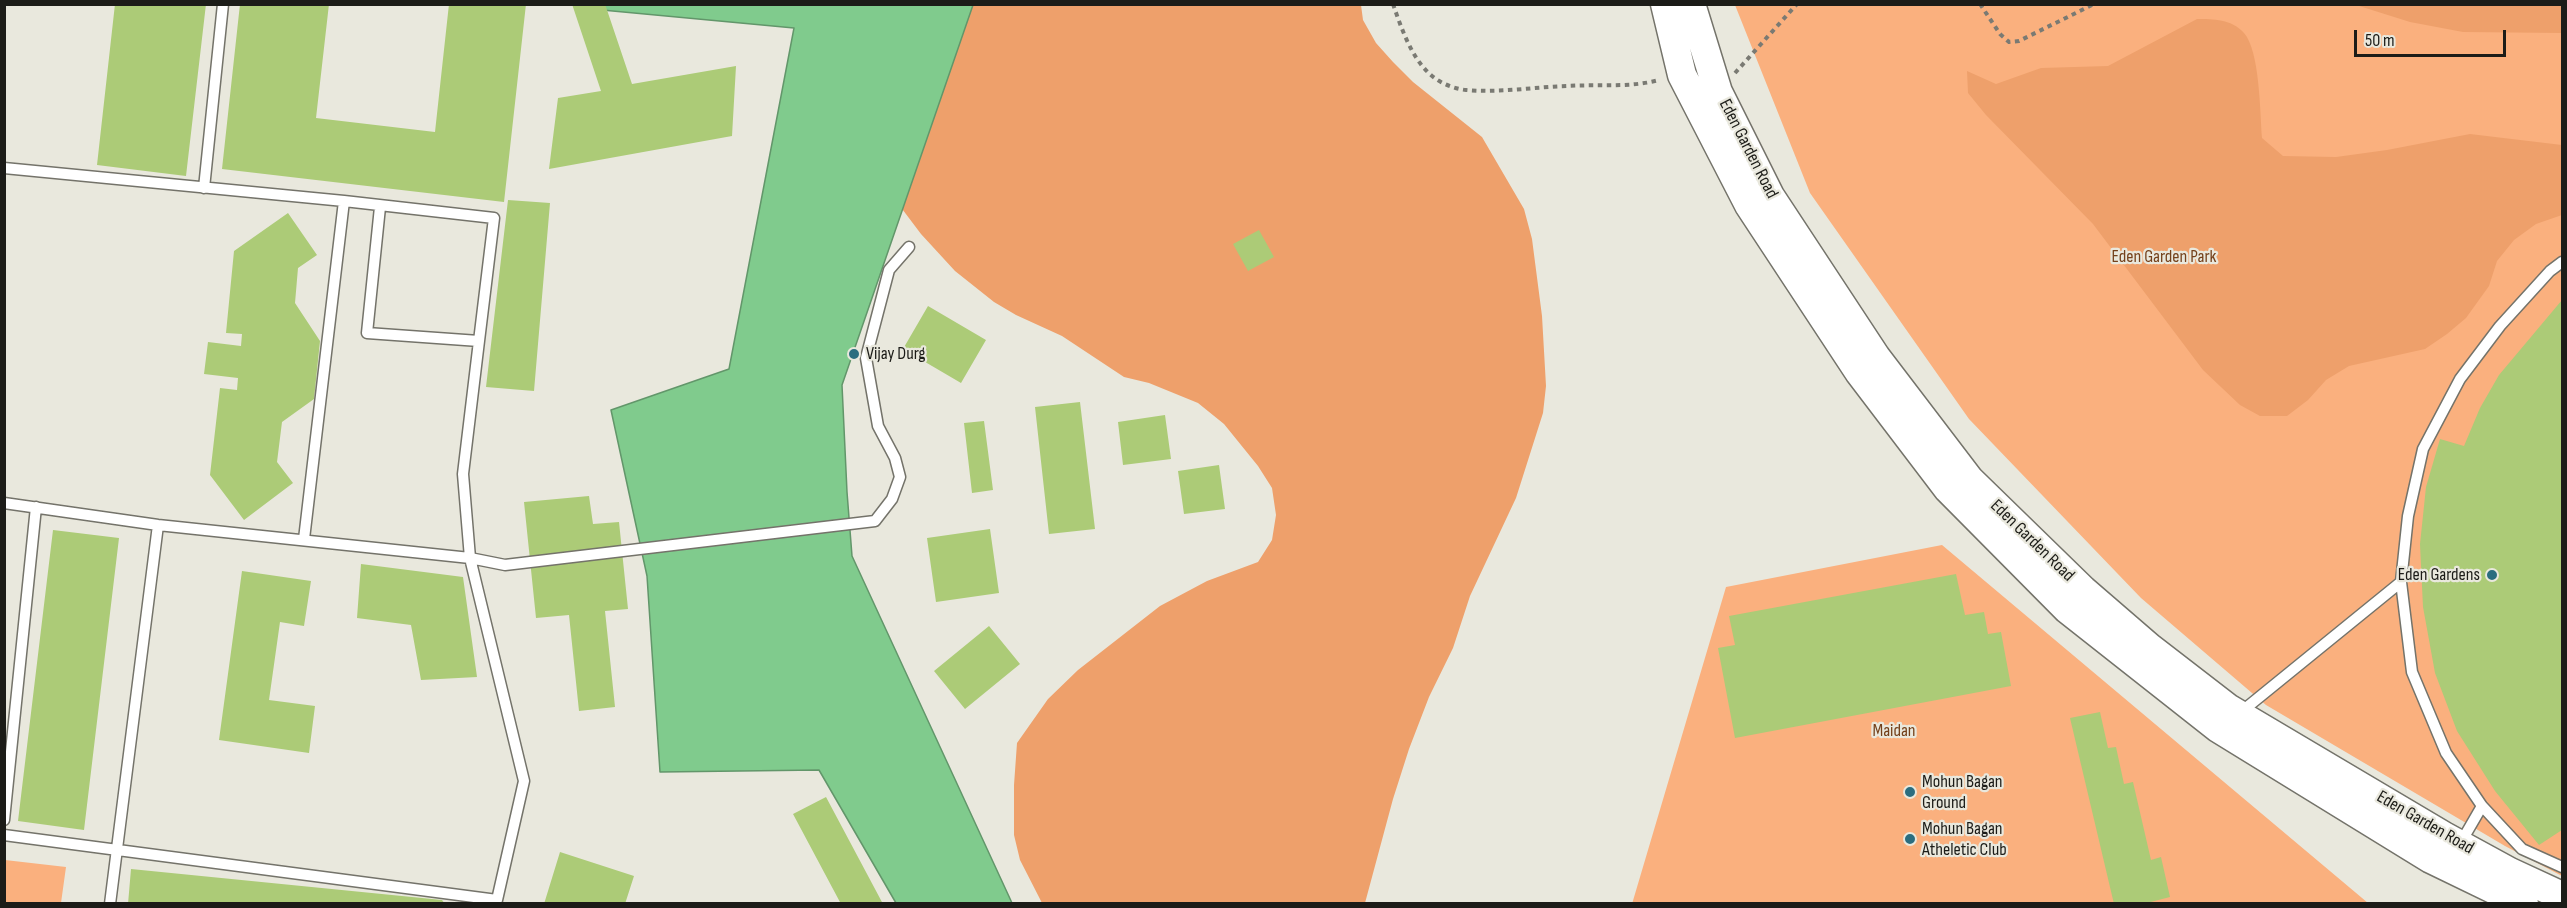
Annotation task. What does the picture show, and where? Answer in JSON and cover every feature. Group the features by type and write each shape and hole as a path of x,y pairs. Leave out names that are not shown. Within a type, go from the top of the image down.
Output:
{"main road":[{"name":"Eden Garden Road","path":"1665,4 1682,75 1749,205 1859,372 1948,489 2067,609 2218,728 2431,859 2524,903"},
{"name":"Eden Garden Road","path":"1691,4 1718,92 1770,196 1876,357 1969,479 2083,590 2149,647 2239,714 2460,844 2516,860 2562,896"}],"lane":[{"path":"204,188 223,4"},
{"path":"4,168 494,218 463,474 470,558 524,782 496,902 4,835"},
{"path":"304,539 344,201"},
{"path":"380,207 367,333 479,341"},
{"path":"4,502 158,525 470,558 505,565 874,521 892,499 900,477 894,458 878,426 866,358 889,270 909,247"},
{"path":"2562,262 2550,271 2493,334 2460,379 2423,449 2408,516 2401,582 2412,672 2446,753 2516,860 2562,867"},
{"path":"4,820 36,507"},
{"path":"110,903 158,525"},
{"path":"2239,714 2401,582"},
{"path":"2460,844 2482,806"}],"path":[{"path":"1393,4 1412,50 1427,71 1443,83 1464,90 1527,90 1604,85"},
{"path":"1718,92 1797,4"},
{"path":"1980,4 2000,34 2009,42 2019,41 2094,4"}],"green space":[{"path":"840,5 1361,5 1363,20 1376,43 1393,62 1413,82 1482,137 1524,209 1532,239 1542,316 1546,386 1543,413 1516,498 1470,596 1453,648 1429,697 1409,749 1365,903 1042,903 1020,860 1014,835 1017,743 1048,699 1078,670 1160,606 1207,581 1258,562 1272,540 1276,515 1272,488 1258,466 1224,424 1198,403 1149,383 1124,377 1062,336 994,302 955,271 921,234 875,173"},
{"name":"Eden Garden Park","path":"1735,5 2562,5 2562,876 2505,846 2266,705 2141,598 1969,419 1810,193"},
{"path":"2356,5 2562,5 2562,33 2463,32 2410,22"},
{"path":"2197,19 2228,22 2244,33 2253,53 2256,68 2262,138 2283,156 2336,157 2470,134 2562,145 2562,215 2536,224 2514,240 2497,261 2489,286 2466,318 2425,349 2349,366 2326,380 2308,400 2287,416 2260,416 2240,405 2203,370 2093,224 1986,115 1968,93 1967,71 1996,84 2041,68 2108,66"},
{"name":"Maidan","path":"1942,545 2368,903 1632,904 1726,587"},
{"path":"5,860 66,867 61,903 5,903"}],"shaded area":[{"path":"601,5 973,5 842,385 852,556 1012,903 896,903 819,770 660,772 647,576 611,410 729,369 794,28 602,10"}],"building":[{"path":"115,4 206,4 186,176 97,165"},
{"path":"240,4 329,4 316,118 435,132 449,4 526,4 504,202 222,169"},
{"path":"572,4 605,4 632,84 736,66 732,136 549,169 558,98 601,91"},
{"path":"508,200 550,203 534,391 486,387"},
{"path":"288,213 317,255 298,268 295,303 320,341 314,399 282,422 277,462 293,483 244,520 210,475 220,388 237,390 238,378 204,374 208,342 241,346 242,334 226,333 234,251"},
{"path":"1259,230 1274,257 1248,271 1233,244"},
{"name":"Eden Gardens","path":"2562,300 2562,830 2539,845 2495,791 2457,731 2435,673 2423,607 2420,544 2426,487 2440,439 2464,446 2480,408 2499,375"},
{"path":"928,306 986,340 961,383 903,349"},
{"path":"1080,402 1095,529 1049,534 1035,407"},
{"path":"1165,415 1171,459 1123,465 1118,422"},
{"path":"984,421 993,490 972,493 964,423"},
{"path":"1219,465 1225,509 1184,514 1178,471"},
{"path":"589,496 593,524 619,522 628,609 605,611 615,707 579,711 569,615 536,618 524,502"},
{"path":"990,529 999,593 936,602 927,538"},
{"path":"53,530 119,538 84,830 18,821"},
{"path":"361,564 463,577 477,677 421,680 411,625 357,618"},
{"path":"242,571 311,581 304,626 280,622 269,700 315,706 309,753 219,740"},
{"path":"1956,574 1965,615 1984,612 1988,634 2001,632 2011,686 1735,738 1718,648 1735,645 1729,616"},
{"path":"989,626 1020,664 965,709 934,671"},
{"path":"2100,712 2108,748 2116,747 2124,784 2133,782 2151,860 2161,857 2170,897 2143,904 2114,904 2070,718"},
{"path":"826,797 883,904 841,904 793,814"},
{"path":"560,852 634,876 625,904 544,904"},
{"path":"131,869 442,900 445,904 128,904"}],"place":[{"name":"Vijay Durg","path":"854,354"},
{"name":"Eden Gardens","path":"2492,575"},
{"name":"Mohun Bagan Ground","path":"1910,792"},
{"name":"Mohun Bagan Atheletic Club","path":"1910,839"}]}
